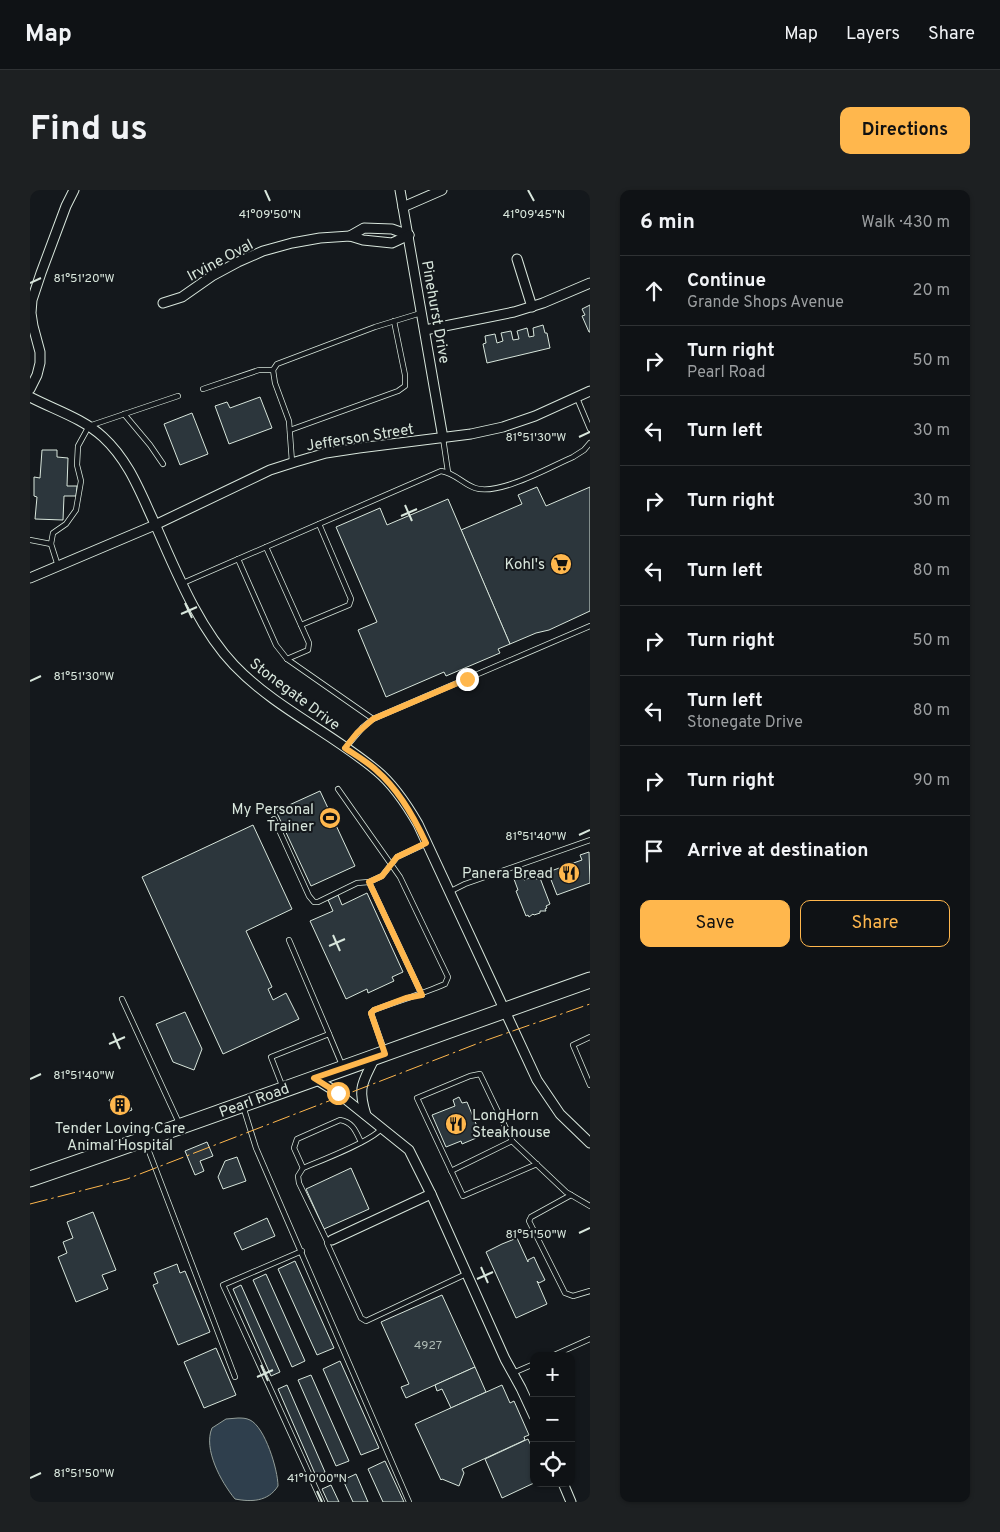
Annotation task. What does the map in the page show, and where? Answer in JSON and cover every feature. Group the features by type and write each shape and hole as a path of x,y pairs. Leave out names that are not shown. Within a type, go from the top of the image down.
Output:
{"main road":[{"name":"Pearl Road","path":"30,1179 243,1105 590,980"}],"street":[{"path":"30,389 37,375 40,363 40,352 31,313 32,300 44,264 74,190"},
{"name":"Pinehurst Drive","path":"400,190 443,438"},
{"path":"403,208 442,190"},
{"name":"Irvine Oval","path":"163,303 182,297 212,276 238,262 292,243 320,238 350,236 364,228 392,229 409,235"},
{"path":"517,259 532,307"},
{"path":"425,330 532,307 590,283"},
{"name":"Jefferson Street","path":"30,578 155,525 270,470 292,462 326,453 471,434 503,427 590,392"},
{"name":"Stonegate Drive","path":"30,397 89,426 103,437 126,463 206,627 234,665 264,691 377,771 393,787 406,805 426,843 537,1080 548,1098 570,1125 590,1143"},
{"path":"366,1115 361,1093 362,1085 380,1055"},
{"path":"314,1078 338,1093 409,1150 431,1194 505,1359 530,1408"},
{"path":"329,1242 431,1194"},
{"path":"565,1487 571,1502"}],"lane":[{"path":"292,462 289,421 275,383 273,370 277,364 394,321 422,313"},
{"path":"290,430 398,391 405,386 405,375 394,321"},
{"path":"203,389 259,370 273,370"},
{"path":"58,566 51,544 53,533 66,524 76,510 81,481 77,465 78,446 89,426 178,396"},
{"path":"576,397 590,429"},
{"path":"124,414 163,464"},
{"path":"443,438 448,472"},
{"path":"183,583 441,471 448,472 474,488 488,491 502,488 574,457 590,443"},
{"path":"301,625 349,605 351,599 319,524"},
{"path":"30,540 51,544"},
{"path":"266,547 309,643 308,650 287,659"},
{"path":"238,559 276,645 287,659 373,719"},
{"path":"345,748 357,733 373,719 590,626"},
{"path":"338,789 400,877 448,976 445,984 422,995 406,998 374,1010 371,1013 380,1055"},
{"path":"274,819 309,896 314,902 318,902 357,883 369,882 382,876 397,857 426,843"},
{"path":"449,892 465,884 590,840"},
{"path":"369,882 422,995"},
{"path":"289,940 343,1068"},
{"path":"122,999 180,1127"},
{"path":"284,1089 270,1057 329,1034"},
{"path":"590,1037 573,1045 590,1085"},
{"path":"537,1164 463,1196 417,1098 470,1076 480,1074 512,1141 571,1195 590,1206"},
{"path":"243,1105 256,1148 302,1250 409,1502"},
{"path":"303,1168 294,1148 297,1139 340,1120 345,1121 354,1128 361,1142"},
{"path":"381,1129 378,1134 303,1168 298,1176 299,1183 329,1242 361,1318 366,1321 466,1274"},
{"path":"144,1140 235,1377"},
{"path":"451,1171 512,1141"},
{"path":"571,1195 531,1217 529,1221 565,1293 573,1296 590,1291"},
{"path":"302,1250 223,1285 322,1502"},
{"path":"561,1352 590,1339"},
{"path":"513,1374 530,1366"}],"water":[{"path":"246,1418 256,1424 270,1450 276,1470 278,1486 269,1495 259,1500 235,1499 219,1475 212,1455 210,1436 212,1428 226,1419"}],"building":[{"path":"590,305 589,332 582,316 585,315 582,309"},
{"path":"543,325 550,348 487,363 483,344 486,343 485,336 495,334 497,343 503,341 501,333 511,331 513,340 519,339 517,331 527,328 529,337 534,336 533,328"},
{"path":"260,397 272,428 229,444 215,406 227,402 230,408"},
{"path":"192,413 208,454 180,465 164,424"},
{"path":"42,450 57,450 57,457 68,458 67,486 77,486 76,496 64,496 63,520 35,519 37,497 34,496 34,477 40,478"},
{"path":"537,487 546,506 590,487 590,611 549,630 536,633 510,644 461,530 522,504 518,495"},
{"path":"448,499 510,644 498,649 500,653 446,676 444,672 386,697 358,630 377,622 336,527 380,508 387,525"},
{"path":"320,791 355,866 311,886 276,811"},
{"path":"253,825 292,909 246,931 272,987 268,989 273,1000 286,993 299,1019 223,1054 142,877"},
{"name":"Panera Bread","path":"589,852 590,883 557,895 548,872 582,860 580,855"},
{"path":"522,876 524,880 535,876 536,879 540,878 550,904 546,906 546,911 540,911 540,913 529,917 528,915 526,916 516,891 518,890 514,879"},
{"path":"367,893 403,972 392,977 394,981 368,993 367,989 346,999 310,921 333,911 328,900 338,895 342,905"},
{"path":"185,1012 202,1049 194,1070 173,1062 156,1024"},
{"name":"Tender Loving Care Animal Hospital","path":"122,1094 125,1101 127,1099 132,1110 122,1114 121,1111 115,1114 109,1100"},
{"name":"LongHorn Steakhouse","path":"459,1097 462,1103 467,1102 481,1136 462,1144 461,1141 446,1147 432,1115 455,1106 453,1100"},
{"path":"207,1142 213,1156 200,1161 204,1171 195,1175 185,1151"},
{"path":"237,1157 246,1181 223,1189 218,1177 225,1161"},
{"path":"351,1168 369,1209 324,1229 306,1189"},
{"path":"93,1212 116,1270 102,1275 108,1289 76,1302 58,1257 67,1253 63,1242 73,1238 67,1222"},
{"path":"267,1218 275,1236 242,1250 234,1233"},
{"path":"517,1238 528,1262 528,1260 534,1257 545,1280 539,1283 537,1281 547,1304 516,1318 486,1252"},
{"path":"295,1261 334,1348 317,1355 278,1269"},
{"path":"177,1264 180,1273 185,1271 210,1332 178,1345 153,1285 158,1283 154,1273"},
{"path":"266,1274 305,1361 292,1367 253,1280"},
{"path":"241,1285 280,1372 271,1376 233,1289"},
{"path":"442,1295 475,1367 406,1398 401,1387 409,1384 381,1322"},
{"path":"216,1348 236,1395 204,1408 184,1362"},
{"path":"340,1361 379,1448 361,1455 323,1369"},
{"path":"475,1367 486,1392 451,1408 442,1389 437,1391 435,1385"},
{"path":"311,1375 349,1461 336,1466 298,1380"},
{"path":"287,1385 325,1472 316,1476 278,1389"},
{"path":"502,1385 510,1403 514,1401 529,1435 524,1437 525,1440 462,1469 464,1473 459,1486 441,1480 415,1424"},
{"path":"528,1439 530,1444 530,1485 502,1498 485,1459"},
{"path":"385,1461 404,1502 383,1502 368,1469"},
{"path":"356,1474 368,1502 353,1502 343,1480"},
{"path":"331,1485 339,1502 328,1502 322,1489"}],"power":[{"path":"30,1204 127,1179 484,1041 590,1004"}],"place":[{"name":"Kohl's","path":"561,564"},
{"name":"My Personal Trainer","path":"330,818"},
{"name":"Panera Bread","path":"569,873"},
{"name":"Tender Loving Care Animal Hospital","path":"120,1105"},
{"name":"LongHorn Steakhouse","path":"456,1124"}],"route":[{"path":"338,1093 314,1078 385,1054 371,1013 374,1010 406,998 422,995 369,882 382,876 397,857 426,843 418,824 393,787 377,771 345,748 357,733 373,719 467,679"}]}
